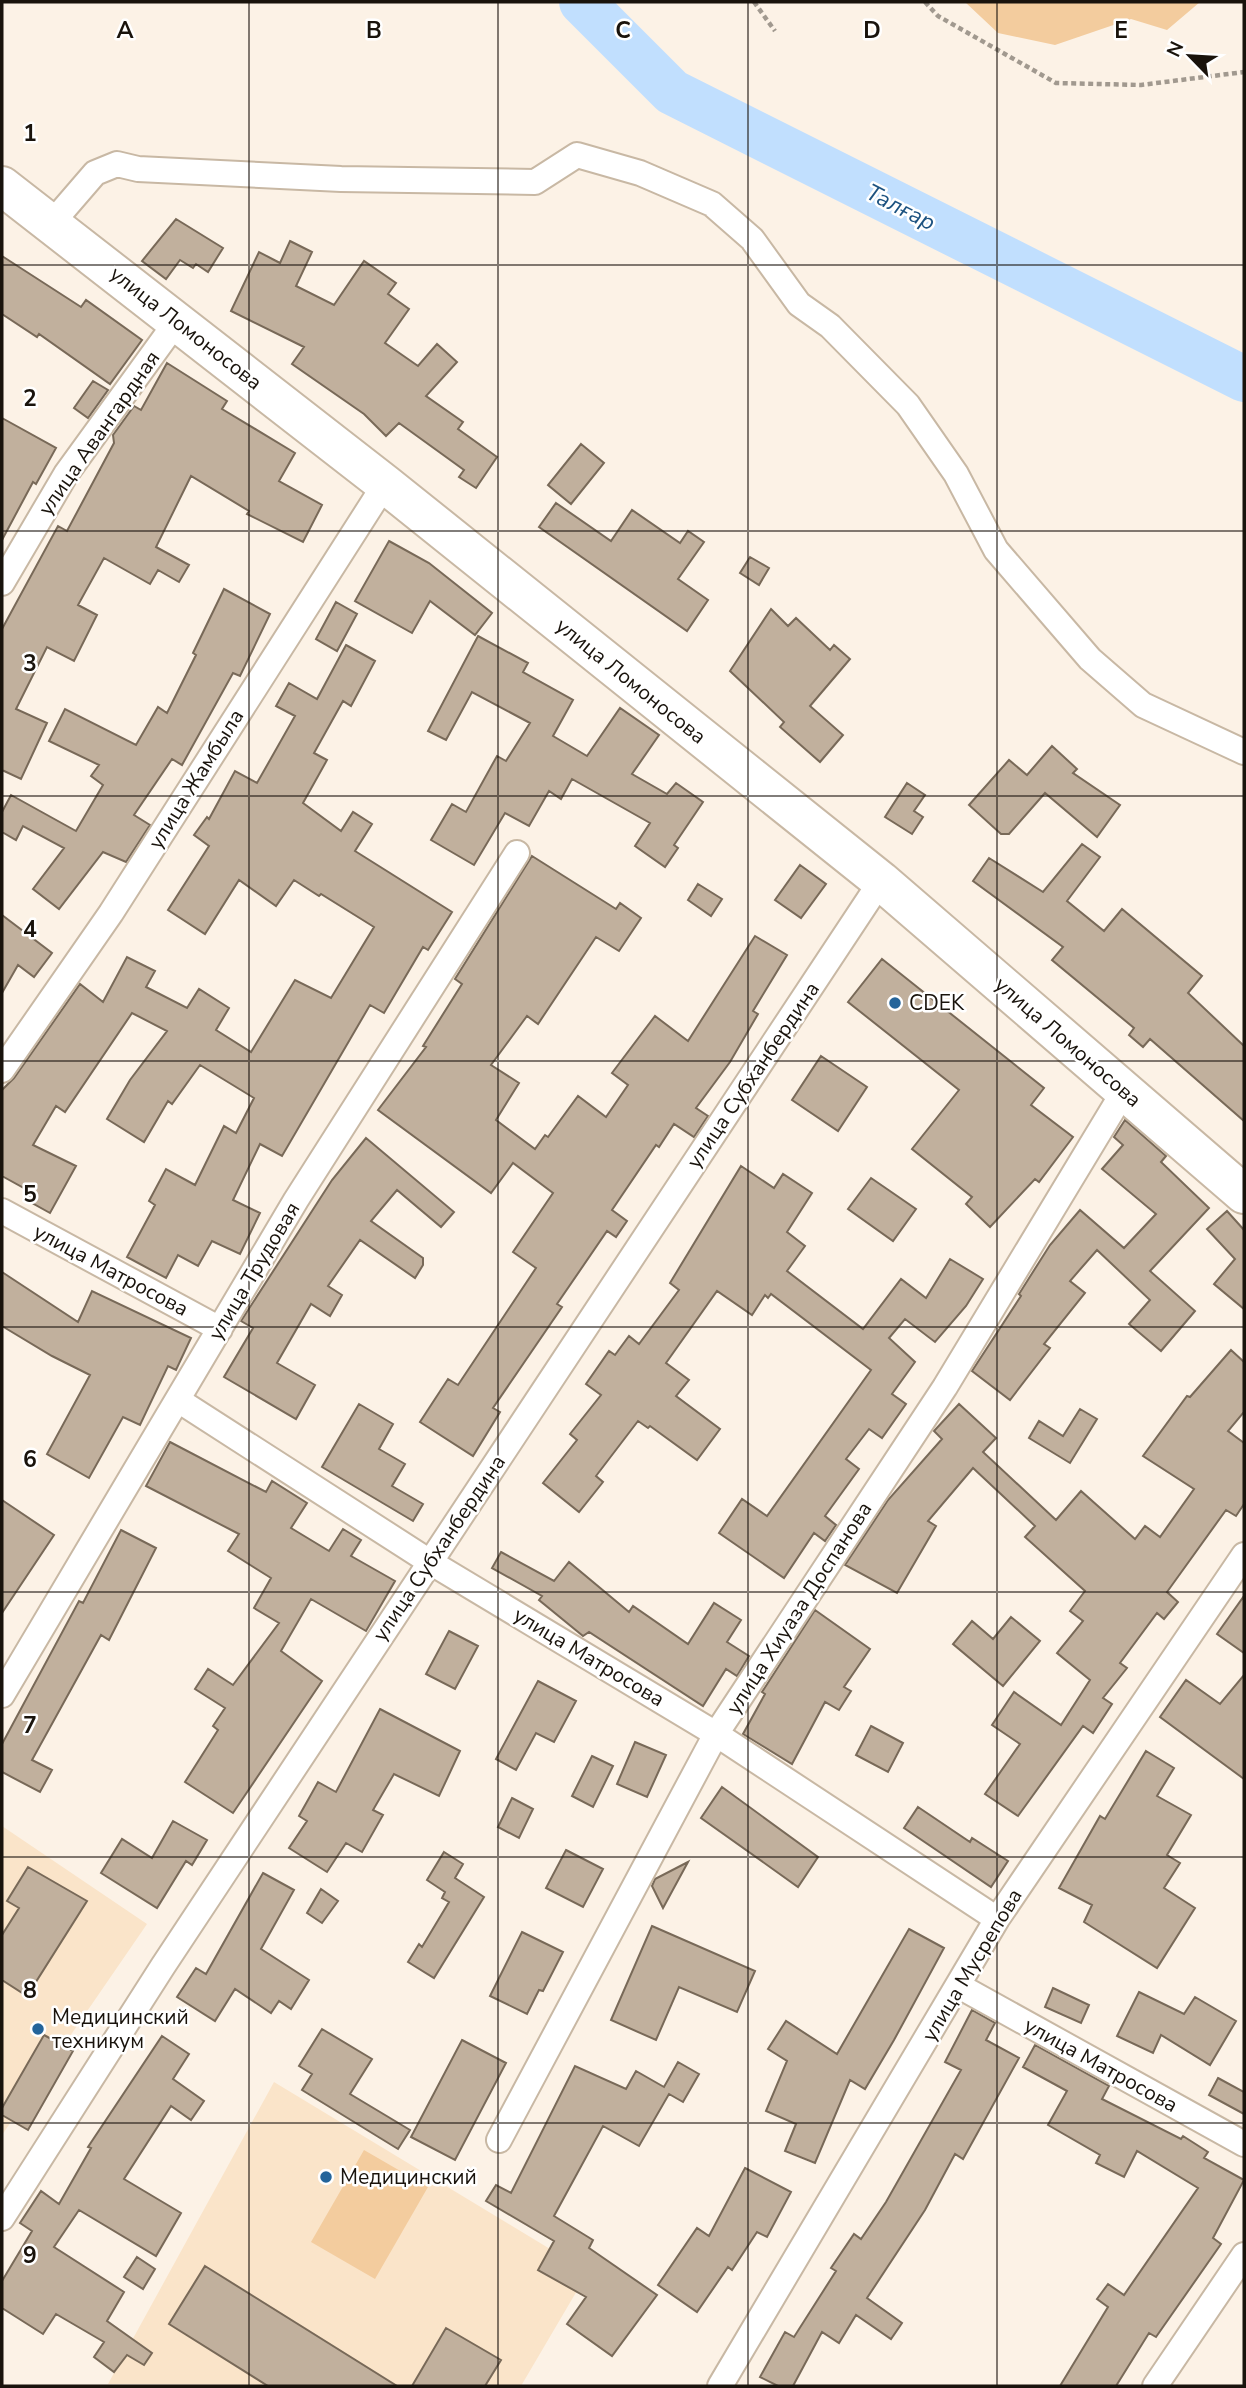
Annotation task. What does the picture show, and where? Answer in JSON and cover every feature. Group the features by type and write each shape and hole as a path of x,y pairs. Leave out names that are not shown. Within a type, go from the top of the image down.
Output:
{"main road":[{"name":"улица Ломоносова","path":"2,186 385,484 881,881 1244,1194"}],"street":[{"path":"51,224 95,173 117,164 138,169 341,179 535,182 577,155 639,173 712,204 752,239 799,304 830,326 908,405 956,474 996,550 1090,659 1143,705 1244,752"},
{"name":"улица Авангардная","path":"2,583 66,474 177,321"},
{"name":"улица Жамбыла","path":"2,1070 111,913 385,484"},
{"name":"улица Трудовая","path":"2,1695 296,1200 517,853"},
{"name":"улица Субханбердина","path":"2,2218 170,1954 881,881"},
{"name":"улица Хиуаза Доспанова","path":"499,2140 716,1734 946,1387 1124,1091"},
{"name":"улица Матросова","path":"2,1211 220,1329"},
{"name":"улица Матросова","path":"178,1400 430,1562 716,1734 997,1919"},
{"name":"улица Мусрепова","path":"720,2386 997,1919 1244,1555"},
{"name":"улица Матросова","path":"959,1986 1244,2144"},
{"path":"1155,2386 1244,2255"}],"path":[{"path":"754,2 775,32"},
{"path":"925,2 938,16 1056,83 1141,85 1244,72"}],"shaded area":[{"path":"965,2 1200,2 1167,30 1131,19 1055,45 998,33"},
{"name":"Медицинский техникум","path":"2,1826 147,1924 2,2135"},
{"name":"Медицинский","path":"274,2082 588,2272 521,2386 108,2384"},
{"path":"364,2150 428,2187 375,2279 311,2242"}],"building":[{"path":"176,219 223,248 208,272 196,264 193,268 180,260 166,279 142,261"},
{"path":"290,241 312,252 296,286 334,305 364,261 396,283 388,294 409,309 385,343 418,366 437,344 457,362 426,396 463,422 458,429 497,457 476,488 459,477 464,470 399,423 386,436 364,414 292,364 304,347 231,311 259,252 280,263"},
{"path":"2,256 81,307 86,300 142,340 110,384 39,334 37,337 2,314"},
{"path":"167,363 227,401 222,409 295,453 279,481 322,505 303,542 247,514 249,511 191,476 156,547 189,565 179,582 158,570 150,584 104,558 78,605 97,615 74,661 47,647 16,709 47,723 21,779 2,770 2,629 58,526 67,531 114,443 113,435 134,406 141,410"},
{"path":"93,381 108,390 88,418 74,408"},
{"path":"2,418 56,448 36,484 33,482 2,540"},
{"path":"581,444 604,463 571,504 548,485"},
{"path":"556,503 611,541 632,510 680,543 688,531 704,542 678,579 708,600 687,631 539,527"},
{"path":"389,541 429,563 492,613 475,635 430,601 412,633 355,601"},
{"path":"750,557 769,568 759,585 740,573"},
{"path":"224,589 270,614 240,676 233,673 182,765 172,759 134,815 150,825 126,862 103,852 59,909 33,889 64,848 23,826 16,840 2,832 2,812 11,795 76,831 103,785 91,776 99,765 49,741 65,709 136,745 158,707 167,713 196,655 193,653"},
{"path":"336,602 357,614 337,651 316,639"},
{"path":"771,609 788,626 796,618 830,650 834,645 850,659 810,706 843,735 820,762 780,727 784,722 730,671"},
{"path":"478,636 528,663 523,672 573,700 553,736 587,756 620,708 659,735 632,774 667,794 676,783 703,802 674,845 678,848 665,867 635,846 650,823 572,779 561,799 549,791 529,826 505,813 474,865 431,840 452,804 466,812 497,756 506,761 530,723 472,692 446,740 428,731"},
{"path":"346,645 375,661 351,706 343,701 314,753 327,760 303,803 341,831 353,812 372,824 355,851 452,912 428,950 423,947 384,1013 370,1005 282,1156 260,1144 233,1200 260,1213 240,1254 212,1241 198,1266 178,1255 166,1278 127,1257 155,1205 149,1201 166,1169 195,1185 224,1126 236,1133 254,1098 200,1065 172,1104 168,1101 144,1142 107,1119 130,1080 167,1031 132,1013 65,1112 56,1106 33,1145 76,1166 50,1213 25,1199 29,1191 2,1176 2,1090 14,1078 80,984 103,1002 127,957 155,971 146,987 187,1008 199,989 229,1008 216,1030 251,1052 295,980 331,998 374,927 321,894 319,896 294,880 276,906 239,880 205,934 168,910 209,846 194,835 207,817 209,819 235,771 257,783 295,716 276,706 289,683 317,699"},
{"path":"1052,746 1077,769 1073,773 1120,805 1097,837 1045,793 1009,834 1001,834 969,805 1009,760 1027,775"},
{"path":"907,783 925,795 914,811 923,817 912,834 885,817"},
{"path":"1082,844 1100,857 1067,901 1104,931 1122,909 1202,976 1188,993 1244,1046 1244,1121 1150,1039 1143,1047 1129,1035 1134,1028 1052,960 1063,947 973,881 989,858 1043,892"},
{"path":"532,856 616,909 620,903 641,918 619,951 596,937 538,1024 527,1016 491,1065 519,1083 496,1120 535,1149 545,1135 548,1137 578,1096 606,1117 628,1085 612,1073 655,1016 688,1041 755,936 787,955 753,1011 758,1014 730,1062 696,1108 708,1116 694,1137 674,1124 659,1147 656,1145 612,1210 627,1221 616,1237 607,1231 557,1304 562,1307 493,1408 500,1412 473,1456 420,1422 448,1379 458,1385 536,1268 513,1252 553,1193 513,1163 491,1193 378,1110 426,1047 423,1046 462,984 455,979"},
{"path":"800,865 826,884 801,918 775,900"},
{"path":"698,884 722,899 711,916 688,900"},
{"path":"2,915 52,953 34,977 18,965 2,993"},
{"path":"882,959 1044,1088 1031,1105 1073,1137 1039,1182 1035,1179 990,1227 966,1204 972,1197 912,1149 959,1090 848,1002"},
{"path":"821,1056 867,1087 838,1131 792,1100"},
{"path":"1125,1120 1166,1156 1161,1162 1209,1208 1150,1271 1195,1311 1161,1351 1129,1324 1150,1300 1097,1250 1070,1281 1085,1293 1044,1344 1050,1348 1010,1400 972,1371 1021,1296 1019,1294 1050,1245 1080,1210 1124,1248 1156,1214 1102,1169 1123,1145 1114,1137"},
{"path":"366,1138 454,1212 441,1227 397,1190 371,1221 423,1258 423,1265 415,1278 360,1240 328,1286 342,1295 330,1316 311,1304 277,1363 315,1385 296,1419 224,1377 253,1328 241,1321 332,1180"},
{"path":"741,1166 774,1188 783,1174 812,1193 787,1232 805,1246 787,1271 863,1329 901,1279 926,1298 950,1259 983,1279 966,1306 935,1342 905,1319 889,1338 915,1362 892,1394 906,1404 882,1438 869,1429 846,1459 859,1469 825,1516 836,1525 825,1541 814,1533 784,1578 719,1533 742,1499 767,1516 871,1370 771,1294 768,1298 765,1295 752,1315 717,1291 666,1363 689,1380 676,1396 720,1429 697,1460 650,1426 648,1428 638,1421 596,1476 603,1482 579,1512 543,1483 577,1440 570,1434 601,1395 586,1384 609,1351 615,1355 629,1336 639,1344 679,1290 670,1283"},
{"path":"871,1178 916,1209 893,1241 848,1209"},
{"path":"1227,1211 1244,1230 1244,1309 1214,1284 1235,1259 1207,1229"},
{"path":"2,1272 78,1322 92,1291 191,1338 176,1370 168,1366 140,1425 123,1417 89,1478 47,1454 90,1375 2,1326"},
{"path":"1231,1350 1244,1362 1244,1412 1228,1431 1244,1443 1244,1504 1236,1516 1226,1510 1167,1592 1178,1602 1164,1619 1157,1613 1120,1663 1127,1668 1103,1698 1112,1704 1093,1733 1083,1726 1018,1816 985,1794 1020,1744 992,1725 1014,1692 1061,1725 1090,1680 1057,1653 1083,1621 1070,1611 1085,1591 1025,1537 1035,1526 973,1468 928,1521 936,1526 897,1593 845,1565 888,1500 942,1439 934,1431 959,1404 996,1438 983,1452 1056,1520 1081,1491 1135,1539 1145,1526 1160,1537 1194,1489 1143,1456 1187,1396 1190,1397"},
{"path":"359,1404 393,1424 379,1449 405,1464 392,1486 423,1504 413,1521 322,1467"},
{"path":"1080,1409 1097,1419 1070,1463 1029,1438 1039,1421 1063,1436"},
{"path":"170,1442 266,1492 272,1481 307,1503 291,1528 329,1551 343,1529 361,1540 351,1556 395,1581 366,1631 311,1599 281,1651 322,1681 233,1813 185,1782 218,1730 213,1726 225,1708 195,1689 208,1669 233,1685 279,1623 254,1608 271,1578 228,1551 239,1534 146,1486"},
{"path":"2,1500 54,1535 2,1613"},
{"path":"121,1530 156,1548 109,1640 101,1635 32,1760 52,1770 40,1792 2,1772 2,1744 79,1601 83,1603"},
{"path":"501,1552 554,1581 569,1562 629,1612 633,1606 688,1644 714,1603 741,1620 727,1642 749,1656 737,1676 726,1669 703,1706 589,1632 583,1636 539,1600 542,1596 492,1568"},
{"path":"1244,1596 1244,1653 1217,1634"},
{"path":"815,1610 870,1649 844,1687 851,1691 839,1710 825,1702 792,1764 743,1734 765,1694 762,1692"},
{"path":"1011,1617 1040,1641 1003,1686 953,1644 972,1621 993,1639"},
{"path":"449,1631 478,1646 455,1689 426,1674"},
{"path":"1244,1675 1244,1779 1160,1717 1186,1680 1220,1704"},
{"path":"538,1681 576,1701 554,1742 536,1733 516,1770 496,1759"},
{"path":"380,1709 460,1751 439,1796 394,1774 373,1810 383,1815 362,1852 346,1843 327,1872 289,1848 307,1821 299,1816 318,1782 336,1792"},
{"path":"871,1726 903,1743 888,1772 856,1755"},
{"path":"635,1742 666,1755 647,1797 617,1784"},
{"path":"1146,1751 1174,1768 1157,1796 1191,1815 1167,1855 1180,1863 1164,1888 1195,1908 1157,1968 1084,1922 1092,1905 1059,1888 1100,1816 1105,1819"},
{"path":"592,1756 613,1766 593,1807 572,1796"},
{"path":"722,1787 818,1857 798,1887 701,1818"},
{"path":"512,1798 533,1809 519,1838 498,1827"},
{"path":"918,1807 970,1842 972,1838 1008,1861 991,1887 904,1828"},
{"path":"173,1821 207,1840 192,1865 186,1861 157,1908 101,1873 122,1839 152,1858"},
{"path":"566,1850 603,1869 583,1907 546,1888"},
{"path":"444,1852 463,1864 455,1878 484,1897 434,1978 408,1962 419,1944 422,1947 449,1902 442,1898 445,1892 427,1880"},
{"path":"688,1862 663,1908 652,1886 655,1879"},
{"path":"28,1867 87,1901 27,1996 2,1980 2,1935 19,1908 7,1901"},
{"path":"263,1873 294,1890 261,1949 309,1980 291,2009 279,2001 271,2013 235,1989 215,2021 177,1997 196,1968 206,1974"},
{"path":"321,1889 338,1901 322,1923 307,1913"},
{"path":"652,1926 755,1971 737,2012 679,1987 656,2040 611,2020"},
{"path":"909,1929 944,1948 894,2040 865,2089 850,2080 815,2163 785,2151 796,2124 766,2111 787,2061 768,2049 786,2021 837,2054"},
{"path":"522,1932 563,1952 543,1991 539,1990 527,2014 490,1996"},
{"path":"1053,1988 1089,2005 1081,2023 1045,2007"},
{"path":"1139,1992 1184,2014 1195,1997 1236,2021 1210,2065 1161,2035 1153,2053 1117,2036"},
{"path":"972,2010 995,2023 986,2040 1019,2058 963,2159 955,2154 925,2210 867,2298 902,2323 891,2339 856,2315 839,2343 822,2332 793,2386 778,2386 760,2377 785,2332 794,2337 836,2271 831,2268 854,2234 861,2239 886,2202 961,2070 945,2062"},
{"path":"322,2029 372,2059 350,2094 410,2130 398,2149 302,2090 312,2074 299,2066"},
{"path":"44,2035 73,2051 28,2130 2,2115 2,2108"},
{"path":"162,2036 189,2054 173,2079 204,2101 191,2120 171,2106 124,2179 181,2213 156,2256 79,2210 54,2247 124,2292 107,2321 152,2353 144,2365 127,2355 114,2372 94,2357 104,2342 56,2314 43,2334 2,2308 2,2281 32,2231 20,2223 41,2191 59,2204 91,2148 88,2147"},
{"path":"462,2040 506,2063 455,2160 411,2137"},
{"path":"1035,2045 1109,2086 1102,2099 1181,2139 1183,2136 1208,2152 1204,2158 1244,2180 1213,2238 1221,2244 1156,2337 1149,2333 1116,2386 1060,2386 1108,2307 1097,2299 1108,2284 1124,2295 1198,2188 1137,2151 1124,2177 1096,2163 1100,2155 1048,2125 1067,2091 1023,2067"},
{"path":"678,2062 699,2074 683,2102 669,2094 639,2146 603,2126 554,2216 593,2240 589,2248 657,2295 612,2356 567,2324 586,2297 538,2270 554,2241 486,2201 496,2185 511,2193 575,2066 626,2089 636,2071 664,2087"},
{"path":"1218,2078 1244,2092 1244,2114 1209,2095"},
{"path":"745,2168 791,2192 767,2237 757,2232 732,2270 728,2267 697,2312 658,2285 697,2228 709,2236"},
{"path":"137,2257 155,2269 143,2289 124,2277"},
{"path":"205,2266 397,2386 268,2386 169,2324"},
{"path":"446,2328 501,2360 485,2386 412,2386"}],"waterway":[{"name":"Талғар","path":"582,2 672,92 1244,379"}],"place":[{"name":"CDEK","path":"895,1003"},
{"name":"Медицинский техникум","path":"38,2029"},
{"name":"Медицинский","path":"326,2177"}]}
